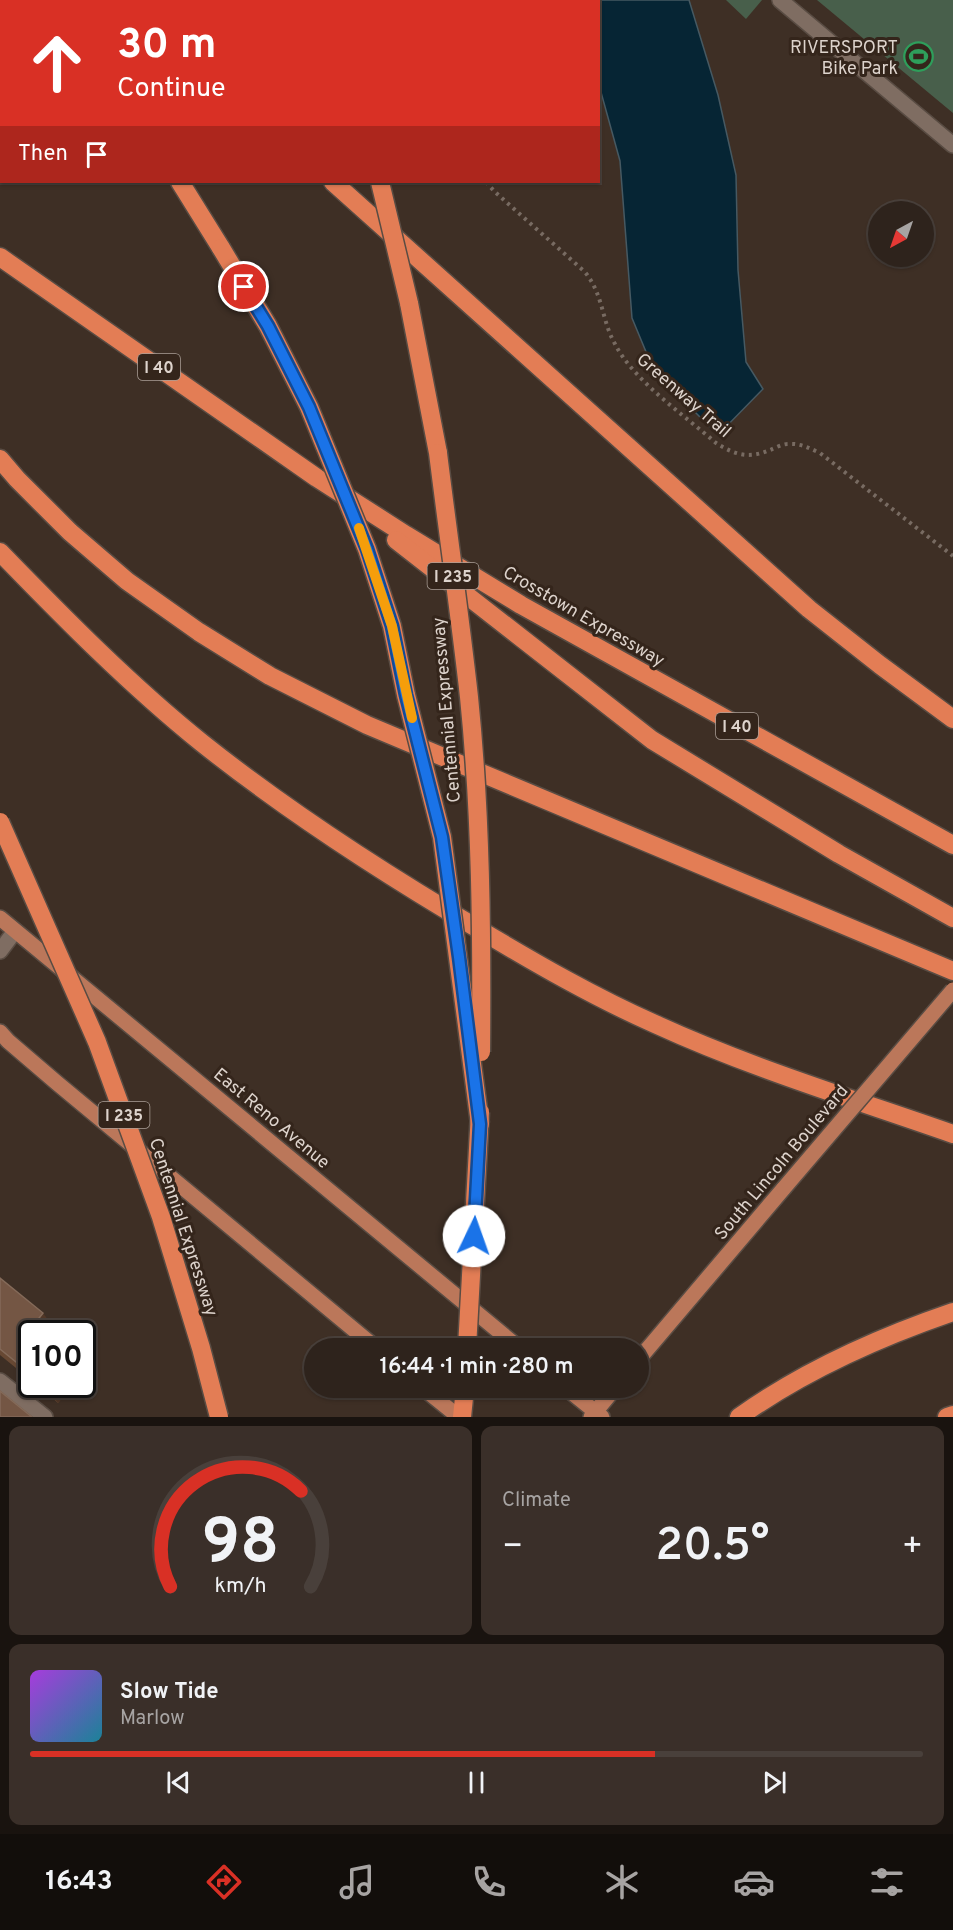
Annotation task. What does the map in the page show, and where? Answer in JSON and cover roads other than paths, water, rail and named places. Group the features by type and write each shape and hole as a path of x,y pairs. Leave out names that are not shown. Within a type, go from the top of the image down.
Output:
{"highway":[{"path":"181,183 268,326 309,407 367,549 392,626 406,695 442,837 480,1124"},
{"path":"334,183 809,609 953,718"},
{"name":"Centennial Expressway","path":"380,183 409,303 438,453 469,698 482,950 480,1124 468,1338"},
{"name":"Crosstown Expressway","path":"0,257 317,478 521,605 953,845"},
{"path":"0,459 70,532 127,581 199,632 270,676 367,725 953,971"},
{"path":"317,478 652,740 839,854 953,918"},
{"path":"0,552 123,674 200,741 276,800 402,884 584,990 654,1024 732,1058 953,1134"},
{"name":"Centennial Expressway","path":"0,822 101,1053 161,1217 201,1348 219,1417"},
{"path":"739,1417 782,1388 859,1347 953,1312"},
{"path":"461,1417 464,1398"},
{"path":"946,1417 953,1414"}],"main road":[{"name":"East Reno Avenue","path":"0,918 507,1338"},
{"name":"South Lincoln Boulevard","path":"649,1347 953,990"},
{"path":"0,1032 57,1083 364,1338"},
{"path":"436,1398 461,1417"},
{"path":"577,1398 596,1415 608,1398"}],"street":[{"path":"786,2 953,145"},
{"path":"0,951 15,931"},
{"path":"0,1381 45,1417"}],"water":[{"path":"600,0 689,0 718,95 736,175 738,270 746,362 763,389 718,435 654,371 632,318 620,161 600,89"}],"place":[{"name":"RIVERSPORT Bike Park","path":"919,57"}]}
